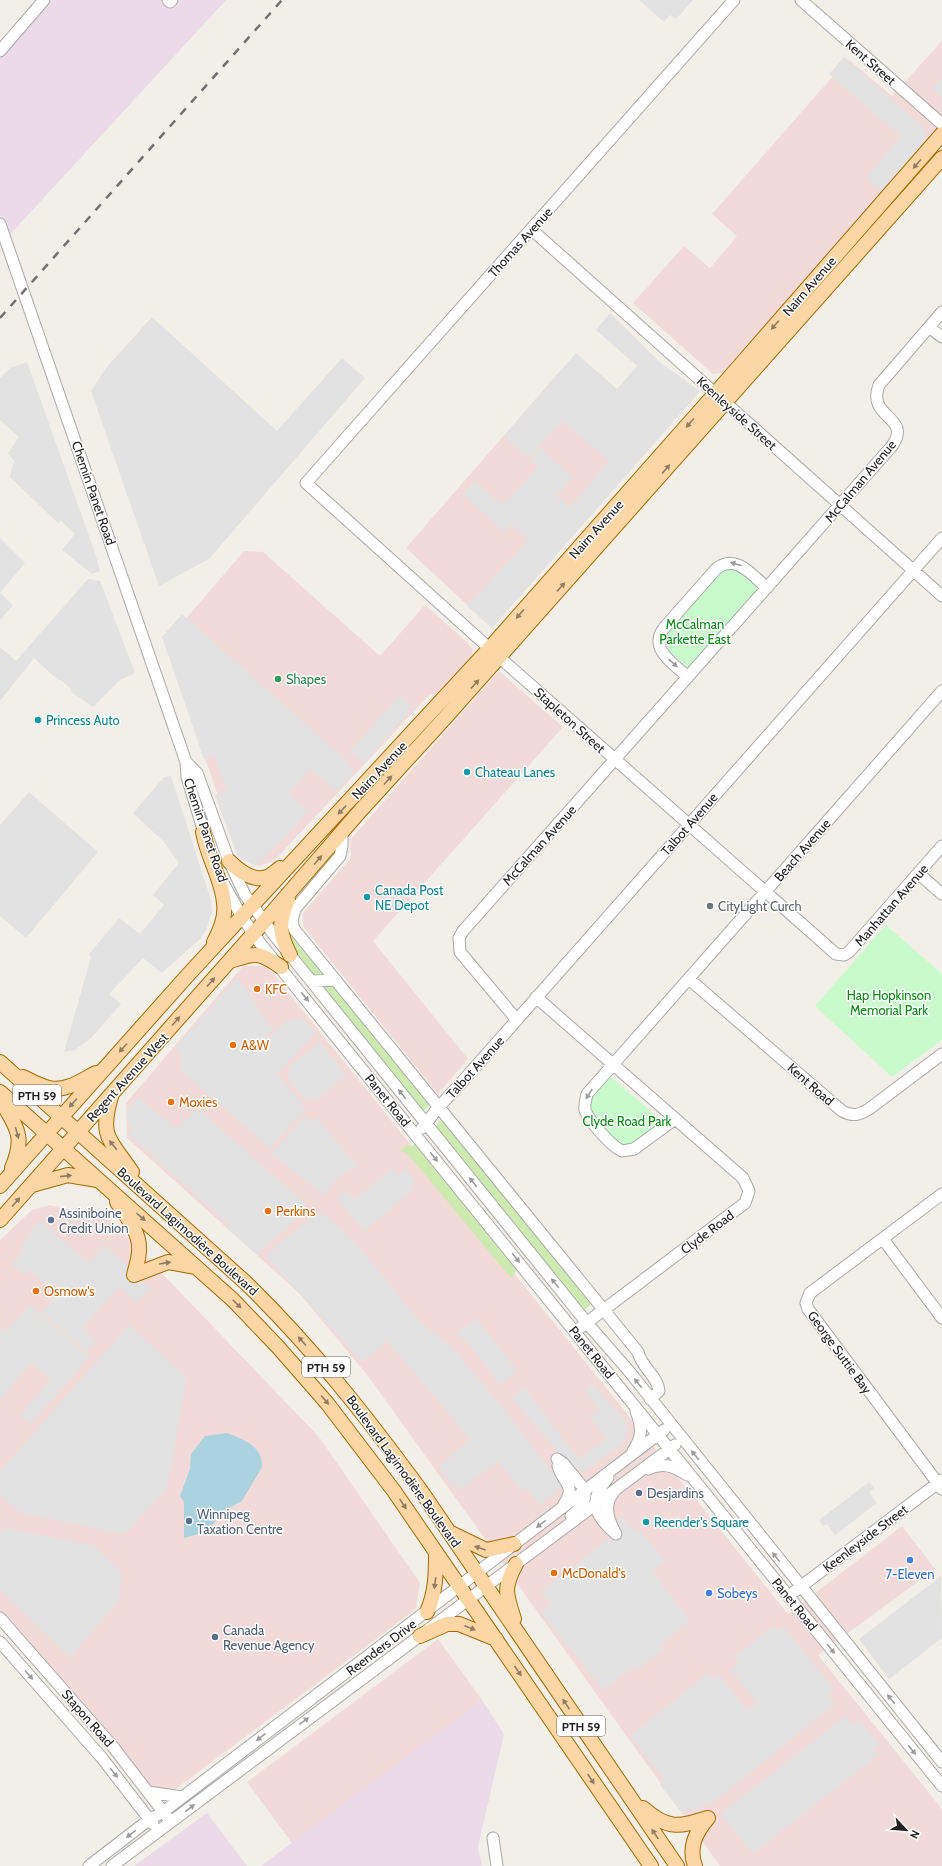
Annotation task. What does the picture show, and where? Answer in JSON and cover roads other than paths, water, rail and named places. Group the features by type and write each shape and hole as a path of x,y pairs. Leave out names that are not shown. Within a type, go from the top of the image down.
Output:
{"main road":[{"name":"Nairn Avenue","path":"253,933 342,833 439,714 571,567 720,397 815,278 942,134"},
{"name":"Nairn Avenue","path":"720,397 826,288 942,158"},
{"path":"877,209 888,219"},
{"path":"815,278 826,288"},
{"name":"Nairn Avenue","path":"242,917 331,822 439,714"},
{"path":"331,822 342,833"},
{"path":"203,832 224,904 221,928 211,950"},
{"path":"229,862 246,874 259,878 267,877 303,852"},
{"path":"290,955 283,941 280,926 283,911 293,889"},
{"name":"Regent Avenue West","path":"4,1182 242,917"},
{"name":"Regent Avenue West","path":"0,1220 253,933"},
{"path":"229,961 251,954 263,955 281,967"},
{"name":"Boulevard Lagimodière Boulevard","path":"0,1062 62,1116 245,1282 298,1336 346,1391 383,1439 449,1532 677,1866"},
{"path":"12,1073 50,1088 58,1088 67,1087 104,1069"},
{"name":"Boulevard Lagimodière Boulevard","path":"0,1092 198,1268 278,1346 327,1403 368,1454 651,1866"},
{"path":"113,1092 106,1116 107,1135 143,1189"},
{"path":"0,1099 16,1127 19,1137 18,1151 4,1182"},
{"path":"31,1185 68,1174 77,1175 105,1185 130,1222 138,1240 140,1247 134,1275 168,1262 198,1268"},
{"path":"449,1532 476,1547 486,1550 514,1544"},
{"path":"427,1612 433,1599 436,1578 436,1552"},
{"path":"516,1564 506,1588 508,1600 520,1637"},
{"path":"420,1636 446,1624 459,1624 496,1639"},
{"path":"629,1795 653,1817 667,1825 685,1825 708,1818 696,1833 694,1840 692,1853 695,1866"},
{"path":"619,1819 640,1866"}],"street":[{"path":"0,51 44,0"},
{"path":"168,0 170,2 172,0"},
{"name":"Thomas Avenue","path":"306,483 734,0"},
{"name":"Kent Street","path":"801,0 942,124"},
{"name":"Chemin Panet Road","path":"0,224 186,762 186,777 203,832 223,884 242,917"},
{"name":"Keenleyside Street","path":"531,229 942,596"},
{"name":"McCalman Avenue","path":"516,1020 460,952 459,938 463,931 894,443 897,435 896,427 880,409 875,394 879,385 942,312"},
{"path":"929,327 942,337"},
{"name":"Stapleton Street","path":"306,483 494,653 836,954"},
{"name":"Talbot Avenue","path":"412,1130 437,1109 942,538"},
{"path":"688,677 664,655 660,648 660,635 674,616 716,569 723,564 732,562 740,564 767,588"},
{"name":"Beach Avenue","path":"614,1064 942,691"},
{"name":"Chemin Panet Road","path":"186,762 197,773 229,862 252,906"},
{"path":"194,802 206,798"},
{"path":"342,833 340,856 305,897 292,915 294,929 437,1109 604,1309 638,1352 640,1360 659,1385 659,1391 650,1399"},
{"name":"Manhattan Avenue","path":"836,954 841,956 849,952 942,846"},
{"path":"918,873 942,894"},
{"path":"293,889 305,897"},
{"name":"Panet Road","path":"252,906 942,1762"},
{"name":"Panet Road","path":"242,917 253,933 942,1786"},
{"name":"Kent Road","path":"689,978 842,1111 850,1115 860,1115 942,1054"},
{"path":"311,981 336,980"},
{"name":"Clyde Road","path":"536,997 743,1178 747,1184 748,1197 745,1203 575,1331"},
{"path":"614,1064 587,1094 584,1105 588,1115 611,1143 622,1150 634,1149 675,1119"},
{"name":"George Suttie Bay","path":"941,1484 807,1306 806,1299 810,1293 942,1194"},
{"path":"883,1239 942,1318"},
{"path":"618,1488 610,1497 607,1510 609,1521 616,1534 603,1523 596,1512 597,1493 601,1486 625,1460 641,1438 642,1430 633,1403"},
{"name":"Reenders Drive","path":"89,1866 150,1819 163,1812 460,1587 514,1544 671,1425"},
{"name":"Reenders Drive","path":"112,1866 532,1551 596,1505 670,1448 683,1440"},
{"path":"532,1551 543,1537 582,1506 586,1496 585,1490 563,1463 557,1459 559,1470 567,1480 570,1489 568,1498 561,1508"},
{"path":"638,1473 656,1465 667,1465 676,1468 696,1481"},
{"name":"Keenleyside Street","path":"788,1596 941,1484"},
{"name":"Stapon Road","path":"0,1618 114,1748 171,1822"},
{"path":"1,1644 15,1634"},
{"name":"Stapon Road","path":"1,1644 102,1758 158,1831"},
{"path":"279,1724 288,1733"},
{"path":"148,1792 182,1797"},
{"path":"493,1838 497,1866"}],"water":[{"path":"227,1433 251,1444 259,1454 262,1467 242,1501 225,1510 206,1532 184,1538 184,1502 180,1496 190,1469 191,1454 205,1436"}],"railway":[{"path":"0,318 282,0"}],"place":[{"name":"Shapes","path":"278,679"},
{"name":"Princess Auto","path":"38,720"},
{"name":"Chateau Lanes","path":"467,772"},
{"name":"Canada Post NE Depot","path":"367,897"},
{"name":"CityLight Curch","path":"710,906"},
{"name":"KFC","path":"257,989"},
{"name":"A&W","path":"233,1045"},
{"name":"Moxies","path":"171,1102"},
{"name":"Perkins","path":"268,1211"},
{"name":"Assiniboine Credit Union","path":"51,1220"},
{"name":"Osmow's","path":"36,1291"},
{"name":"Desjardins","path":"639,1493"},
{"name":"Winnipeg Taxation Centre","path":"189,1521"},
{"name":"Reender's Square","path":"646,1522"},
{"name":"7-Eleven","path":"910,1560"},
{"name":"McDonald's","path":"554,1573"},
{"name":"Sobeys","path":"709,1593"},
{"name":"Canada Revenue Agency","path":"215,1637"}],"park label":[{"name":"McCalman Parkette East","path":"695,632"},
{"name":"Hap Hopkinson Memorial Park","path":"889,1002"},
{"name":"Clyde Road Park","path":"627,1121"}]}
